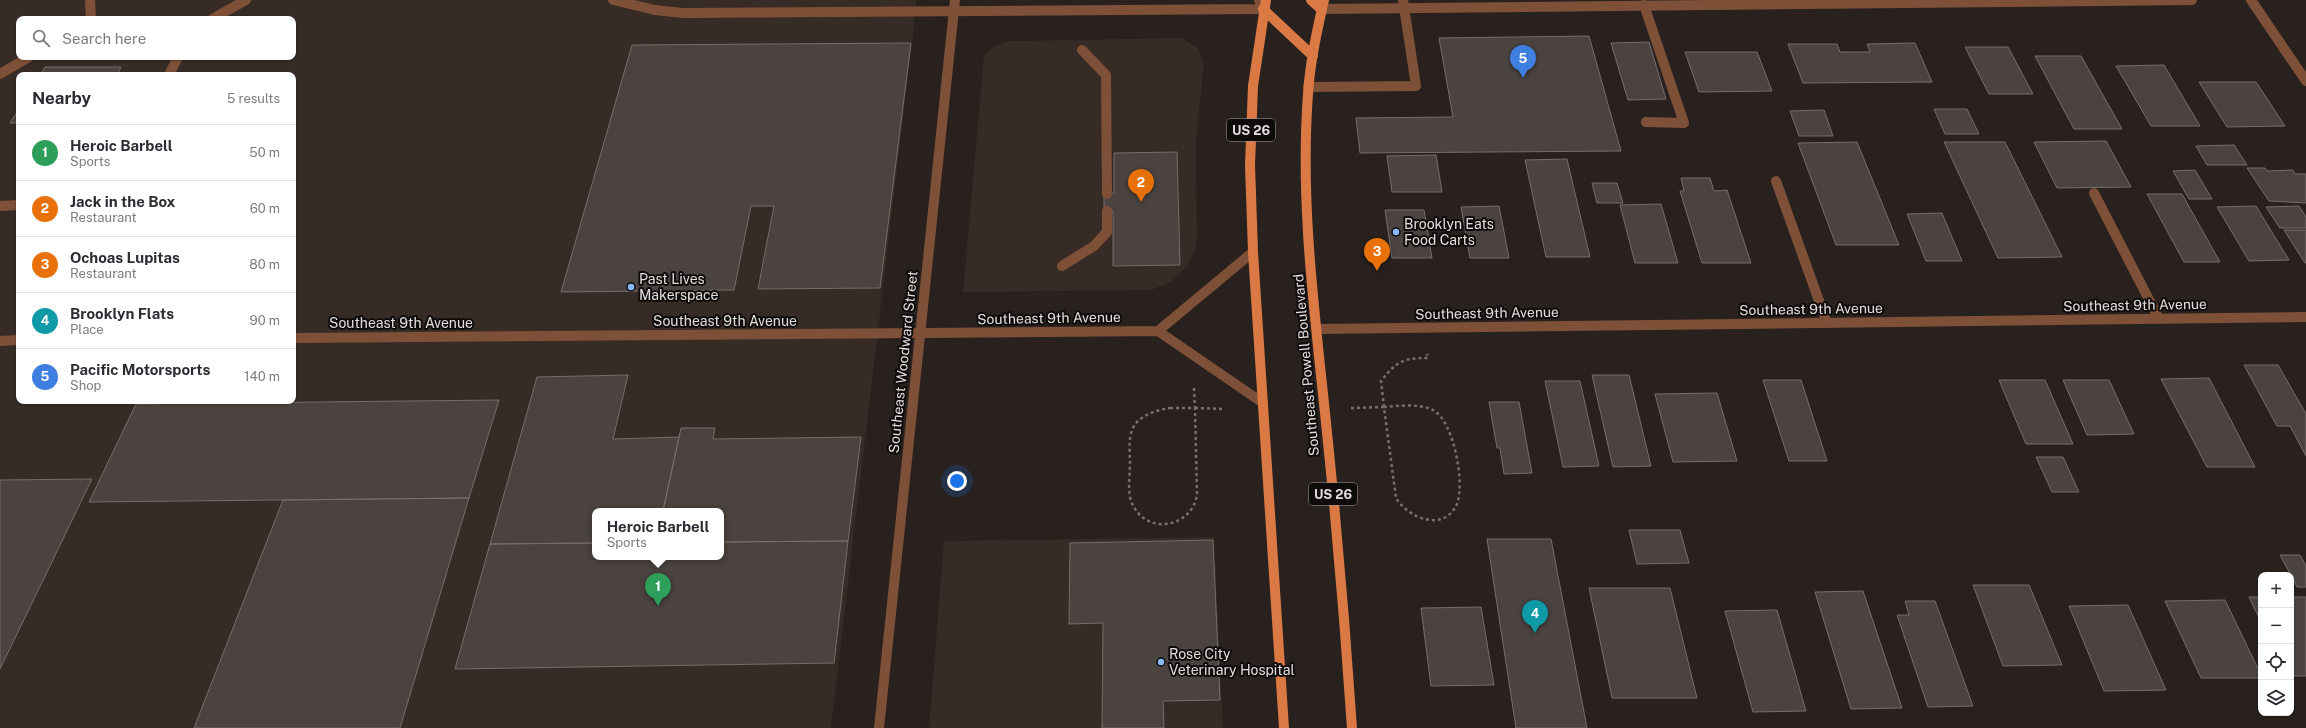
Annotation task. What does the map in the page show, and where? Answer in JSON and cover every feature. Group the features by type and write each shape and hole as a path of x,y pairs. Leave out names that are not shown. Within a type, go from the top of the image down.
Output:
{"main road":[{"path":"1311,0 1322,4"},
{"path":"1264,4 1313,56"},
{"name":"US 26","path":"1264,4 1253,86 1250,165 1253,252 1284,728"},
{"name":"Southeast Powell Boulevard","path":"1322,4 1308,87 1304,171 1317,329 1343,602 1352,728"}],"street":[{"path":"90,0 91,16"},
{"path":"217,16 246,0"},
{"path":"614,0 632,6 683,13 954,12 1264,4"},
{"name":"Southeast Woodward Street","path":"879,728 955,0"},
{"path":"1259,0 1264,4"},
{"path":"1322,4 1644,5 2192,0"},
{"path":"2251,0 2306,81"},
{"path":"1308,87 1416,86 1403,4"},
{"path":"1644,5 1684,122 1646,122"},
{"path":"1082,50 1106,75 1107,194"},
{"path":"0,74 24,60"},
{"path":"170,72 176,60"},
{"path":"1776,181 1826,323"},
{"path":"2094,193 2160,319"},
{"path":"0,206 16,205"},
{"path":"1062,266 1094,246 1106,232 1107,211"},
{"path":"1253,252 1158,331 1263,403"},
{"name":"Southeast 9th Avenue","path":"1317,329 2306,317"},
{"name":"Southeast 9th Avenue","path":"296,338 1158,331"},
{"path":"0,341 16,340"}],"path":[{"path":"1428,358 1408,358 1396,362 1381,381 1394,497 1402,510 1420,518 1438,519 1445,516 1452,511 1459,496 1460,490 1450,432 1443,420 1437,415"},
{"path":"1138,420 1130,434 1132,503 1143,518 1153,523 1169,524 1176,522 1187,514 1196,502 1193,386"}],"shaded area":[{"path":"0,0 917,0 831,728 0,728"},
{"path":"1182,38 1198,48 1204,64 1196,142 1197,240 1195,251 1187,266 1171,282 1151,290 963,292 984,55 993,47 1009,41"},
{"path":"1214,537 1223,728 929,728 944,541"}],"building":[{"path":"1589,36 1621,151 1360,153 1356,118 1453,117 1439,38"},
{"path":"1649,42 1666,99 1628,100 1611,43"},
{"path":"911,43 880,288 758,289 774,206 751,206 734,290 561,292 632,45"},
{"path":"1915,43 1932,82 1803,83 1788,44 1837,44 1840,52 1870,52 1867,44"},
{"path":"1965,47 2008,47 2033,94 1989,94"},
{"path":"1685,52 1757,52 1772,91 1699,92"},
{"path":"2035,56 2081,56 2122,129 2074,129"},
{"path":"2164,65 2200,126 2151,126 2116,66"},
{"path":"45,67 121,67 118,72 42,72"},
{"path":"2199,82 2256,82 2285,126 2227,127"},
{"path":"1934,109 1967,109 1979,134 1945,134"},
{"path":"1824,110 1833,136 1799,136 1790,111"},
{"path":"16,114 16,123 10,123"},
{"path":"2106,141 2131,187 2057,188 2034,142"},
{"path":"1857,142 1899,245 1836,245 1798,143"},
{"path":"1944,142 2005,142 2062,257 1998,258"},
{"path":"2234,145 2247,165 2207,165 2196,146"},
{"path":"1177,152 1180,265 1113,266 1113,211 1104,211 1104,194 1114,193 1114,153"},
{"path":"1436,155 1442,192 1392,192 1387,156"},
{"path":"1567,159 1590,257 1546,257 1525,160"},
{"path":"2247,168 2265,168 2267,171 2293,170 2295,174 2306,174 2306,203 2269,201"},
{"path":"2195,170 2212,199 2189,199 2173,171"},
{"path":"1681,178 1710,178 1714,191 1727,190 1751,263 1702,263 1680,191 1684,191"},
{"path":"1592,183 1617,183 1623,203 1597,203"},
{"path":"2147,194 2182,194 2220,262 2184,262"},
{"path":"1661,204 1678,263 1635,263 1620,205"},
{"path":"1499,206 1509,258 1470,258 1461,207"},
{"path":"2256,206 2289,260 2249,261 2217,207"},
{"path":"2299,206 2306,217 2306,228 2280,228 2266,207"},
{"path":"1385,210 1424,210 1432,258 1392,258"},
{"path":"1942,213 1962,261 1926,261 1907,214"},
{"path":"2284,230 2306,230 2306,263 2305,263"},
{"path":"2244,365 2278,365 2306,414 2306,456 2290,426 2277,426"},
{"path":"628,375 613,439 679,437 664,508 592,508 592,543 490,544 537,377"},
{"path":"1592,375 1629,375 1651,466 1613,467"},
{"path":"2209,378 2255,467 2207,467 2161,379"},
{"path":"1763,380 1801,380 1827,461 1789,461"},
{"path":"1999,380 2045,380 2073,444 2026,444"},
{"path":"2063,380 2109,380 2134,434 2087,435"},
{"path":"1545,381 1580,381 1599,466 1563,467"},
{"path":"1717,393 1737,461 1673,462 1655,394"},
{"path":"499,400 469,498 89,502 136,404 296,404 296,402"},
{"path":"1489,402 1519,402 1532,473 1504,474 1500,448 1497,448"},
{"path":"681,428 715,428 713,439 861,437 848,541 724,542 724,508 664,508"},
{"path":"2036,457 2063,457 2079,492 2052,492"},
{"path":"92,479 0,669 0,480"},
{"path":"469,498 400,728 194,728 283,500"},
{"path":"1629,530 1680,530 1689,563 1637,564"},
{"path":"1487,539 1551,539 1587,728 1516,728"},
{"name":"Rose City Veterinary Hospital","path":"1213,540 1220,700 1163,701 1164,728 1102,728 1103,623 1069,624 1070,543"},
{"path":"848,541 834,663 455,669 490,544 592,543 592,560 724,560 724,542"},
{"path":"2280,555 2300,555 2306,566 2306,587 2297,587 2294,581 2294,572 2289,572"},
{"path":"1973,585 2029,585 2062,665 2003,666"},
{"path":"1589,588 1670,588 1697,698 1612,698"},
{"path":"1863,591 1902,708 1851,709 1815,592"},
{"path":"2249,597 2258,597 2258,616"},
{"path":"2294,597 2306,597 2306,676 2294,676"},
{"path":"2225,600 2258,669 2258,678 2201,678 2165,601"},
{"path":"1905,601 1935,601 1973,706 1928,707 1897,615 1909,615"},
{"path":"2128,605 2166,690 2104,691 2069,606"},
{"path":"1481,607 1494,685 1431,686 1421,608"},
{"path":"1777,610 1806,711 1753,712 1725,611"}],"place":[{"name":"Pacific Motorsports","path":"1523,78"},
{"name":"Jack in the Box","path":"1141,202"},
{"name":"Brooklyn Eats Food Carts","path":"1396,232"},
{"name":"Ochoas Lupitas","path":"1377,271"},
{"name":"Past Lives Makerspace","path":"631,287"},
{"name":"Heroic Barbell","path":"658,606"},
{"name":"Brooklyn Flats","path":"1535,633"},
{"name":"Rose City Veterinary Hospital","path":"1161,662"}]}
